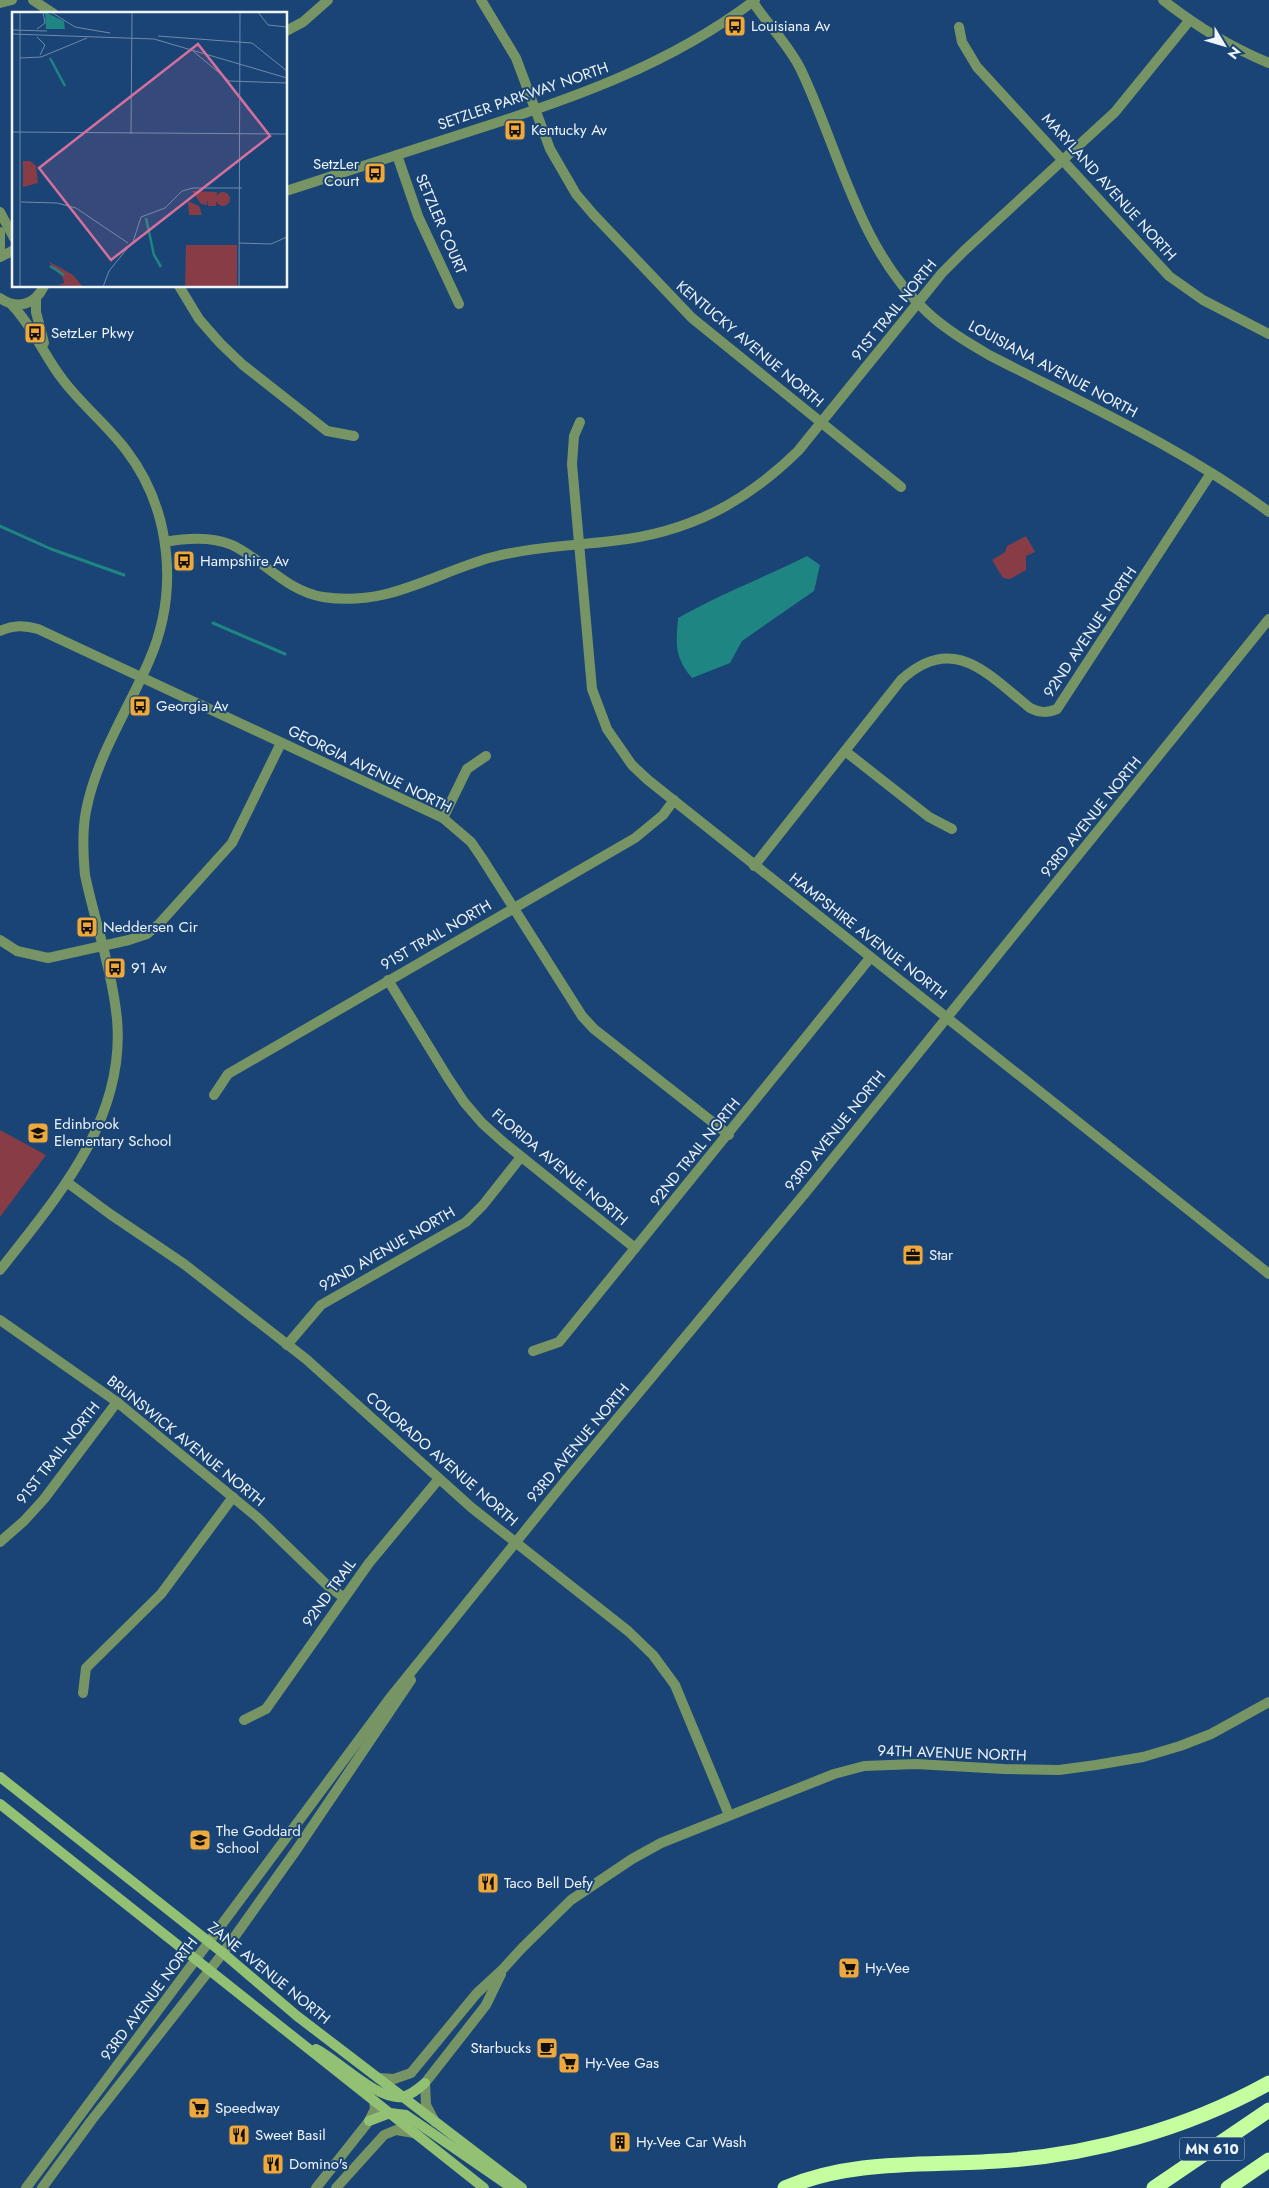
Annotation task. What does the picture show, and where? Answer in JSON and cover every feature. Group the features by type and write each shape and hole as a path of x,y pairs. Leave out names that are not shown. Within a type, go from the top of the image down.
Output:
{"highway":[{"path":"785,2188 811,2178 849,2168 1018,2160 1115,2143 1203,2115 1269,2083"},
{"name":"MN 610","path":"1154,2188 1269,2110"},
{"name":"MN 610","path":"1228,2188 1269,2160"}],"main road":[{"name":"ZANE AVENUE NORTH","path":"0,1777 223,1953 297,2016 522,2188"},
{"path":"0,1804 484,2188"},
{"path":"295,2038 332,2057 382,2094 402,2097 425,2083"},
{"path":"368,2121 390,2113 406,2115 512,2188"}],"street":[{"path":"0,3 12,0"},
{"path":"33,0 51,12"},
{"path":"288,30 303,22 328,0"},
{"name":"KENTUCKY AVENUE NORTH","path":"481,0 516,58 550,149 562,172 576,194 593,214 692,318 901,487"},
{"path":"1163,0 1189,21 1220,39 1269,63"},
{"name":"SETZLER PARKWAY NORTH","path":"288,189 588,92 638,71 686,45 754,1"},
{"name":"LOUISIANA AVENUE NORTH","path":"754,1 800,68 871,238 888,267 918,303 960,338 989,355 1174,450 1269,512"},
{"name":"91ST TRAIL NORTH","path":"580,544 646,536 680,527 713,515 745,497 773,476 821,424 918,303 965,250 1115,112 1189,21"},
{"name":"MARYLAND AVENUE NORTH","path":"959,27 962,42 976,67 1064,159 1154,260 1184,288 1269,334"},
{"name":"SETZLER COURT","path":"397,155 418,216 460,304"},
{"path":"0,212 12,234"},
{"path":"0,232 0,248"},
{"path":"0,257 12,251"},
{"path":"43,288 36,299 36,312 45,351"},
{"path":"180,288 199,319 220,343 244,365 327,431 354,436"},
{"path":"0,298 12,305 22,316 63,380 115,436 139,469 155,502 165,542 168,576 164,615 158,638 142,678 101,764 91,789 86,812 85,874 114,994 117,1021 115,1069 104,1112 94,1136 68,1182 0,1270"},
{"path":"12,305 24,305 36,299"},
{"name":"HAMPSHIRE AVENUE NORTH","path":"580,422 574,436 572,464 592,688 607,730 632,765 754,866 1269,1274"},
{"name":"92ND AVENUE NORTH","path":"754,866 901,680 926,662 941,658 957,658 972,663 1039,712 1048,713 1057,709 1211,473"},
{"path":"165,542 179,539 214,540 232,545 300,590 321,597 366,599 394,593 490,558 535,548 580,544"},
{"name":"93RD AVENUE NORTH","path":"26,2188 390,1698 515,1542 806,1192 1269,619"},
{"name":"GEORGIA AVENUE NORTH","path":"0,631 14,626 26,625 38,629 443,818 471,842 571,1001 594,1030 729,1135"},
{"path":"0,940 17,951 48,958 102,947 147,934 219,859 242,825 281,743"},
{"path":"845,751 929,817 952,829"},
{"path":"443,818 467,769 486,756"},
{"name":"91ST TRAIL NORTH","path":"214,1095 228,1074 635,838 663,815 674,800"},
{"name":"92ND TRAIL NORTH","path":"533,1351 559,1342 729,1135 870,958"},
{"name":"FLORIDA AVENUE NORTH","path":"388,980 464,1102 482,1123 521,1157 635,1248"},
{"name":"92ND AVENUE NORTH","path":"287,1345 309,1316 321,1305 466,1222 483,1205 521,1157"},
{"name":"COLORADO AVENUE NORTH","path":"68,1182 110,1214 184,1264 323,1374 438,1480 628,1631 654,1655 675,1685 729,1815"},
{"name":"BRUNSWICK AVENUE NORTH","path":"0,1320 116,1402 233,1496 343,1597"},
{"name":"91ST TRAIL NORTH","path":"0,1542 24,1521 44,1498 116,1402"},
{"name":"92ND TRAIL","path":"244,1720 266,1709 343,1597 374,1556 438,1480"},
{"path":"83,1693 86,1668 161,1594 233,1496"},
{"name":"93RD AVENUE NORTH","path":"42,2188 91,2120 223,1953 403,1694 422,1660"},
{"name":"94TH AVENUE NORTH","path":"378,2078 394,2079 411,2073 477,1992 502,1970 543,1927 589,1887 661,1843 834,1774 864,1766 916,1764 987,1769 1059,1770 1143,1757 1211,1734 1269,1702"},
{"name":"94TH AVENUE NORTH","path":"425,2083 486,2005 502,1970"},
{"path":"425,2083 426,2105 434,2122"},
{"path":"316,2188 368,2121 374,2109 374,2101"},
{"path":"336,2188 384,2135 396,2130 414,2133"}],"shaded area":[{"path":"1026,536 1035,552 1026,556 1026,570 1010,579 1003,578 992,560 1005,552 1007,546"},
{"path":"807,556 820,565 814,591 742,641 730,663 692,678 679,656 678,618"},
{"path":"0,1130 46,1155 0,1217"}],"waterway":[{"path":"0,526 51,549 124,575"},
{"path":"213,623 285,654"}],"place":[{"name":"Louisiana Av","path":"735,26"},
{"name":"Kentucky Av","path":"515,130"},
{"name":"SetzLer Court","path":"375,173"},
{"name":"SetzLer Pkwy","path":"35,333"},
{"name":"Hampshire Av","path":"184,561"},
{"name":"Georgia Av","path":"140,706"},
{"name":"Neddersen Cir","path":"87,927"},
{"name":"91 Av","path":"115,968"},
{"name":"Edinbrook Elementary School","path":"38,1133"},
{"name":"Star","path":"913,1255"},
{"name":"The Goddard School","path":"200,1840"},
{"name":"Taco Bell Defy","path":"488,1883"},
{"name":"Hy-Vee","path":"849,1968"},
{"name":"Starbucks","path":"547,2048"},
{"name":"Hy-Vee Gas","path":"569,2063"},
{"name":"Speedway","path":"199,2108"},
{"name":"Sweet Basil","path":"239,2135"},
{"name":"Hy-Vee Car Wash","path":"620,2142"},
{"name":"Domino's","path":"273,2164"}]}
